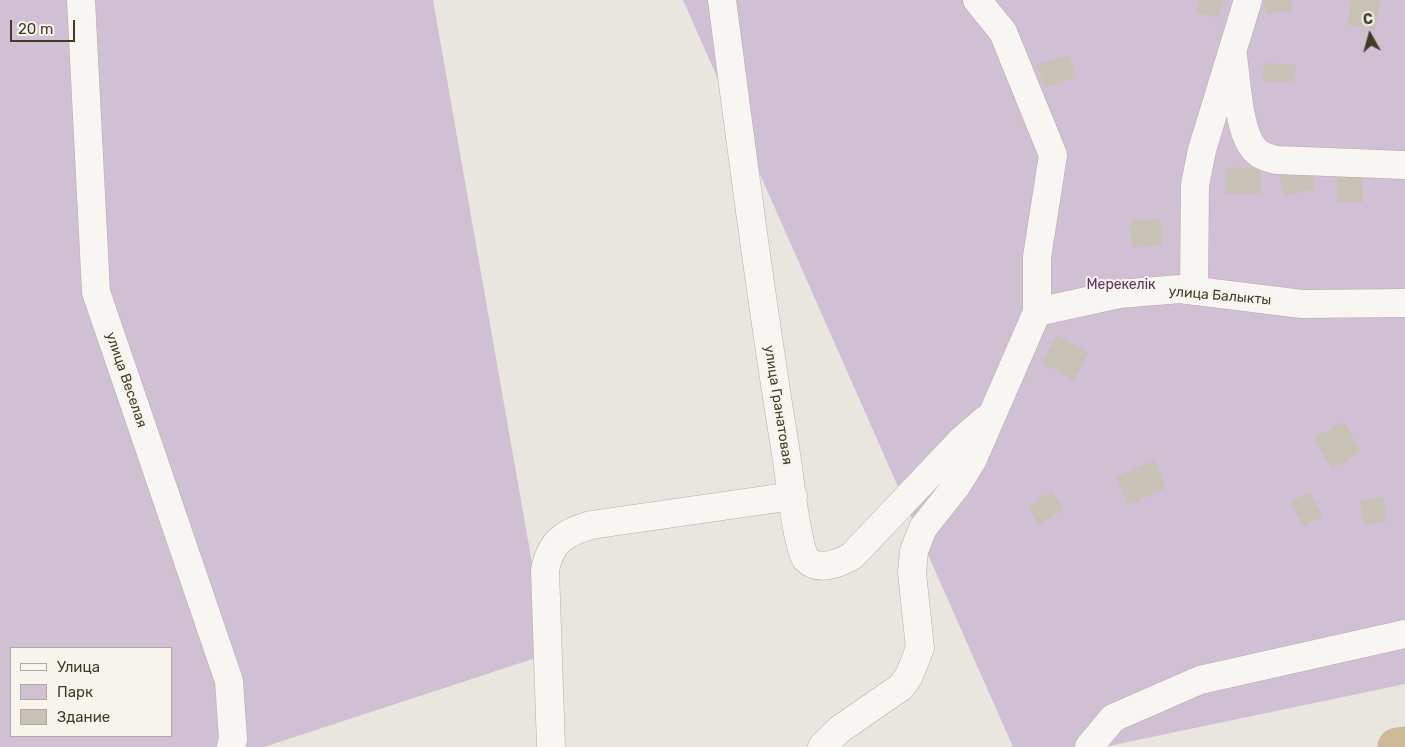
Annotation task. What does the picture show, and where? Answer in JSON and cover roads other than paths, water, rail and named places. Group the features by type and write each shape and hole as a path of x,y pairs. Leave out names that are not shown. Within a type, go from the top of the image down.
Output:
{"street":[{"name":"улица Веселая","path":"81,0 96,292 229,681 233,739 231,747"},
{"name":"улица Гранатовая","path":"722,0 762,303 792,496 802,548 807,559 812,563 827,565 844,561 852,556 963,439 994,412"},
{"path":"822,747 840,729 901,687 909,676 920,648 912,573 914,551 923,528 966,472 1037,312 1038,257 1053,154 1003,32 977,0"},
{"path":"1194,291 1195,185 1202,150 1248,0"},
{"path":"1232,48 1245,130 1255,150 1264,157 1277,160 1405,165"},
{"name":"улица Балыкты","path":"1037,312 1119,294 1180,289 1302,304 1405,303"},
{"path":"551,747 545,570 552,547 562,537 574,530 591,525 792,496"},
{"path":"1089,747 1114,718 1200,680 1405,634"}],"waterway":[{"path":"1397,747 1405,746"}],"park label":[{"name":"Мерекелік","path":"1121,285"}]}
